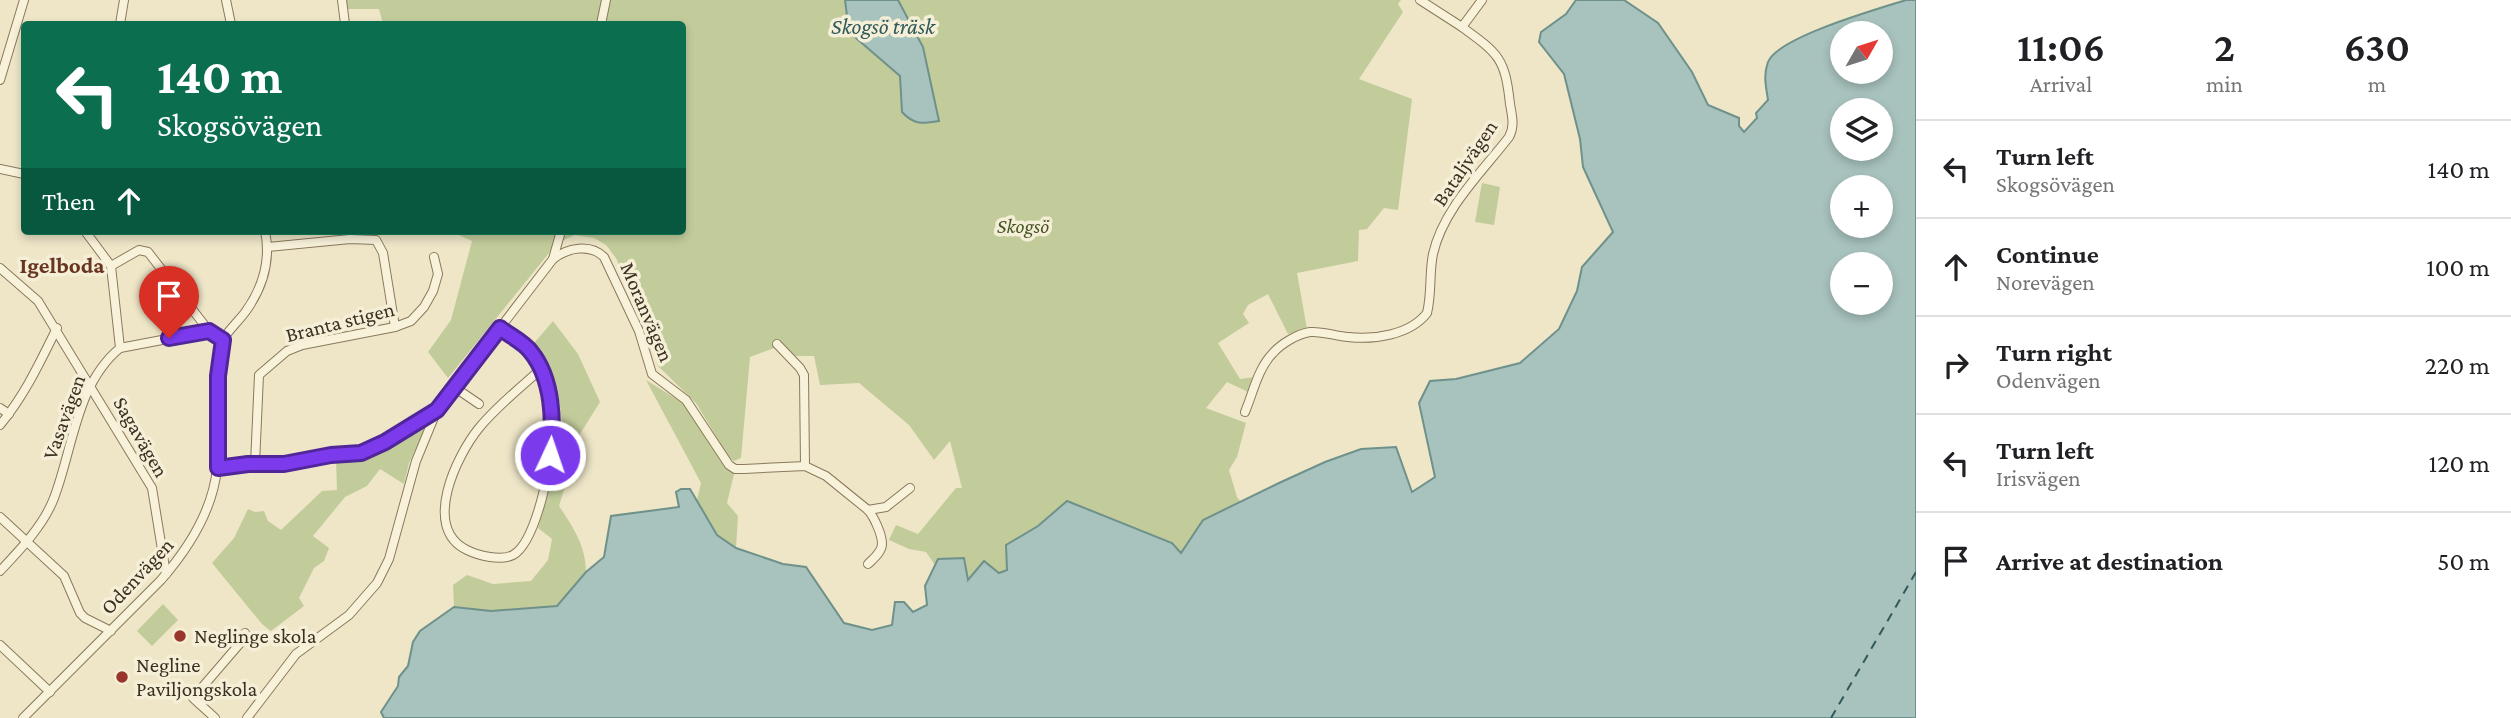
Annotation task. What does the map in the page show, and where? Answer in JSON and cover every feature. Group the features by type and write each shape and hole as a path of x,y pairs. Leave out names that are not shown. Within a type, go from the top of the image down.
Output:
{"street":[{"path":"0,80 24,0"},
{"path":"120,21 124,0"},
{"path":"226,0 230,21"},
{"path":"342,0 345,21"},
{"path":"602,21 606,0"},
{"name":"Bataljvägen","path":"1245,412 1264,365 1273,353 1293,338 1310,332 1349,337 1383,335 1412,327 1427,313 1433,254 1440,233 1450,213 1509,137 1513,127 1502,62 1493,50 1420,0"},
{"path":"1462,27 1482,0"},
{"path":"0,169 21,173"},
{"path":"88,235 111,266 120,348 209,331"},
{"path":"111,266 139,250 148,252 209,331 223,340 247,311 264,275 268,247 266,235"},
{"path":"268,247 349,235 376,240 381,245 395,327"},
{"path":"247,718 298,652 349,615 377,583 389,559 416,461 437,410 553,259 561,235"},
{"name":"Moranvägen","path":"553,259 561,253 578,249 593,250 604,257 639,331 652,374 686,400 729,465 735,469 805,466"},
{"name":"Branta stigen","path":"255,464 259,379 264,371 281,354 295,348 395,327 411,321 433,292 438,274 434,257"},
{"name":"Sagavägen","path":"0,268 32,293 57,328 152,488 166,574"},
{"path":"0,425 40,365 57,328"},
{"path":"500,328 531,351 541,369 549,392 553,432 547,477 530,537 518,551 505,557 496,557 465,549 452,538 445,520 444,505 453,474 481,426 541,369"},
{"name":"Odenvägen","path":"23,718 166,574 192,540 212,491 218,468 218,376 223,340"},
{"path":"777,344 804,375 805,466 827,476 873,516 882,543 879,553 868,565"},
{"name":"Vasavägen","path":"0,571 45,516 54,499 82,407 99,373 120,348"},
{"path":"454,387 479,404"},
{"path":"0,408 9,414"},
{"path":"218,468 284,464 331,455 361,453 385,442 437,410"},
{"path":"868,510 887,507 910,488"},
{"path":"0,517 64,576 80,613 111,631"},
{"path":"215,718 193,698 242,641 245,633"},
{"path":"0,645 50,692"}],"green space":[{"name":"Skogsö","path":"346,0 1401,0 1398,4 1403,12 1359,79 1412,99 1398,210 1384,208 1367,229 1359,230 1358,261 1297,273 1307,329 1288,334 1268,294 1248,305 1243,314 1249,323 1218,343 1240,379 1254,377 1248,392 1227,382 1206,408 1246,423 1237,457 1229,470 1237,497 1336,628 1216,718 935,565 926,552 909,549 889,540 896,525 918,534 956,488 962,488 950,441 934,460 909,425 859,383 820,385 814,356 786,356 777,347 750,357 741,458 734,461 728,456 696,403 658,366 643,321 616,258 606,245 594,238 575,235 686,235 686,21 382,21 379,9 348,9"},
{"path":"1482,183 1500,187 1494,225 1475,222"},
{"name":"Skogsö","path":"459,235 575,235 557,243 448,378 428,352 451,320 472,241"},
{"path":"553,321 578,354 600,402 570,450 567,480 559,506 581,545 586,572 557,606 491,611 454,607 453,585 467,575 493,584 531,581 548,560 552,539 538,528 553,475 556,431 562,431 562,419 552,376 534,347 535,342"},
{"path":"646,380 683,403 718,457 734,474 727,503 738,516 736,548 717,535 697,500 701,483"},
{"path":"420,424 425,428 409,463 404,484 380,469 367,486 345,497 313,536 329,548 324,561 314,568 299,598 304,606 271,631 262,624 212,563 234,538 248,509 255,512 264,511 268,521 281,530 322,491 337,490 336,459 357,457"},
{"path":"163,604 178,620 152,646 137,631"}],"water":[{"name":"Skogsö träsk","path":"845,0 898,0 923,47 939,121 919,122 902,112 900,76 849,32"},
{"path":"1576,0 1624,0 1658,23 1692,72 1708,105 1739,118 1739,126 1744,132 1768,100 1765,81 1768,62 1790,43 1830,25 1830,84 1894,84 1894,21 1842,21 1906,0 1916,0 1916,718 384,718 381,712 398,686 399,677 408,666 413,642 420,631 454,607 491,611 557,606 586,572 604,557 611,516 679,507 676,492 681,489 690,489 717,535 736,548 783,564 806,567 844,623 872,630 892,625 895,602 904,602 913,612 927,605 925,586 938,559 964,558 968,580 984,561 999,573 1007,570 1006,545 1038,526 1067,501 1172,543 1181,553 1203,520 1325,462 1361,449 1396,447 1412,492 1435,477 1419,403 1430,381 1456,379 1520,363 1559,329 1577,291 1582,267 1613,232 1583,167 1580,139 1564,74 1539,42 1541,32 1566,14"}],"ferry route":[{"path":"1831,718 1916,572"}],"place":[{"name":"Neglinge skola","path":"180,636"},
{"name":"Negline Paviljongskola","path":"122,677"}],"district":[{"name":"Igelboda","path":"62,265"}],"route":[{"path":"169,338 209,331 223,340 218,376 218,468 248,464 284,464 331,455 361,453 385,442 437,410 500,328 531,351 541,369 549,392 552,419 550,455"}]}
